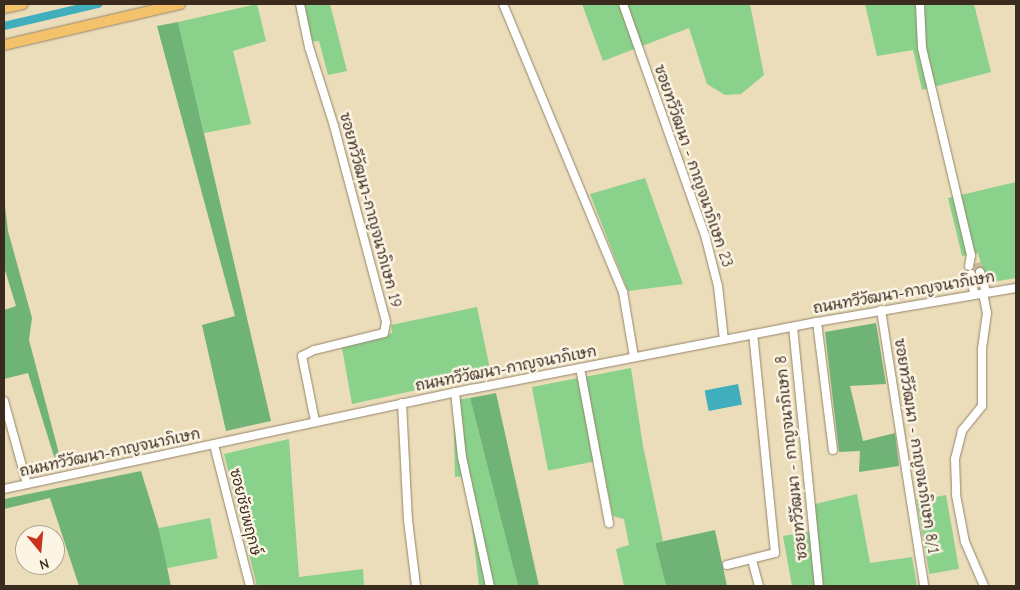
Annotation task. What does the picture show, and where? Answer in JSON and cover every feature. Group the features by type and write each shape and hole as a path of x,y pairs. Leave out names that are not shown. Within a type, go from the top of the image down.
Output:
{"main road":[{"path":"4,8 23,4"},
{"path":"4,45 180,4"}],"street":[{"name":"ซอยทวีวัฒนา-กาญจนาภิเษก 19","path":"300,4 309,47 334,126 386,322 384,333 314,350 302,356 315,421"},
{"path":"503,4 624,292 634,357"},
{"name":"ซอยทวีวัฒนา - กาญจนาภิเษก 23","path":"623,4 706,239 718,286 724,340"},
{"path":"920,4 922,48 973,264"},
{"path":"980,272 987,313 982,350 982,406 962,431 955,459 956,495 965,542 984,586"},
{"path":"971,274 974,294"},
{"name":"ถนนทวีวัฒนา-กาญจนาภิเษก","path":"4,489 455,392 881,310 1016,288"},
{"name":"ซอยทวีวัฒนา - กาญจนาภิเษก 8/1","path":"881,310 924,586"},
{"path":"817,322 833,450"},
{"name":"ซอยทวีวัฒนา - กาญจนาภิเษก 8","path":"793,327 819,586"},
{"path":"727,565 775,553 753,334"},
{"path":"580,368 609,523"},
{"path":"455,392 460,447 490,586"},
{"path":"4,401 26,484"},
{"path":"402,403 408,520 416,586"},
{"name":"ซอยชัยพฤกษ์","path":"214,445 250,586"},
{"path":"752,560 759,586"}],"green space":[{"path":"257,4 266,41 233,51 251,124 204,133 178,22"},
{"path":"295,4 330,4 347,71 328,75 319,41 305,42"},
{"path":"582,4 750,4 764,75 741,94 725,95 707,84 689,28 603,61"},
{"path":"865,4 974,4 991,72 922,90 913,50 877,56"},
{"path":"178,22 271,421 226,431 202,325 235,316 157,26"},
{"path":"645,178 683,284 628,291 590,194"},
{"path":"1016,182 1016,278 987,283 978,253 962,256 948,198"},
{"path":"4,197 8,231 32,318 29,340 62,465 57,466 28,373 4,379 4,310 16,306 4,267"},
{"path":"477,307 491,374 352,404 342,348 392,333 391,325"},
{"path":"876,323 886,384 850,386 863,441 895,433 899,466 859,472 860,451 839,452 825,332"},
{"path":"631,368 643,446 663,541 655,543 666,586 624,586 616,549 629,545 624,519 613,516 584,377"},
{"path":"578,378 594,461 548,470 532,387"},
{"path":"496,393 539,586 518,586 470,398"},
{"path":"470,398 518,586 479,586 470,509 461,476 455,477 453,400"},
{"path":"289,439 299,577 363,569 364,586 257,586 224,454"},
{"path":"141,471 159,529 171,586 79,586 65,544 65,525 59,525 50,498 4,509 4,499"},
{"path":"857,494 870,563 912,557 917,586 792,586 783,536 817,530 815,504"},
{"path":"946,495 959,569 929,574 916,500"},
{"path":"210,518 218,558 167,568 159,528"},
{"path":"715,530 727,586 666,586 655,543"}],"water":[{"path":"738,384 742,405 709,411 705,390"}],"waterway":[{"path":"4,26 98,4"}],"tunnel":[{"path":"977,263 980,272"}]}
